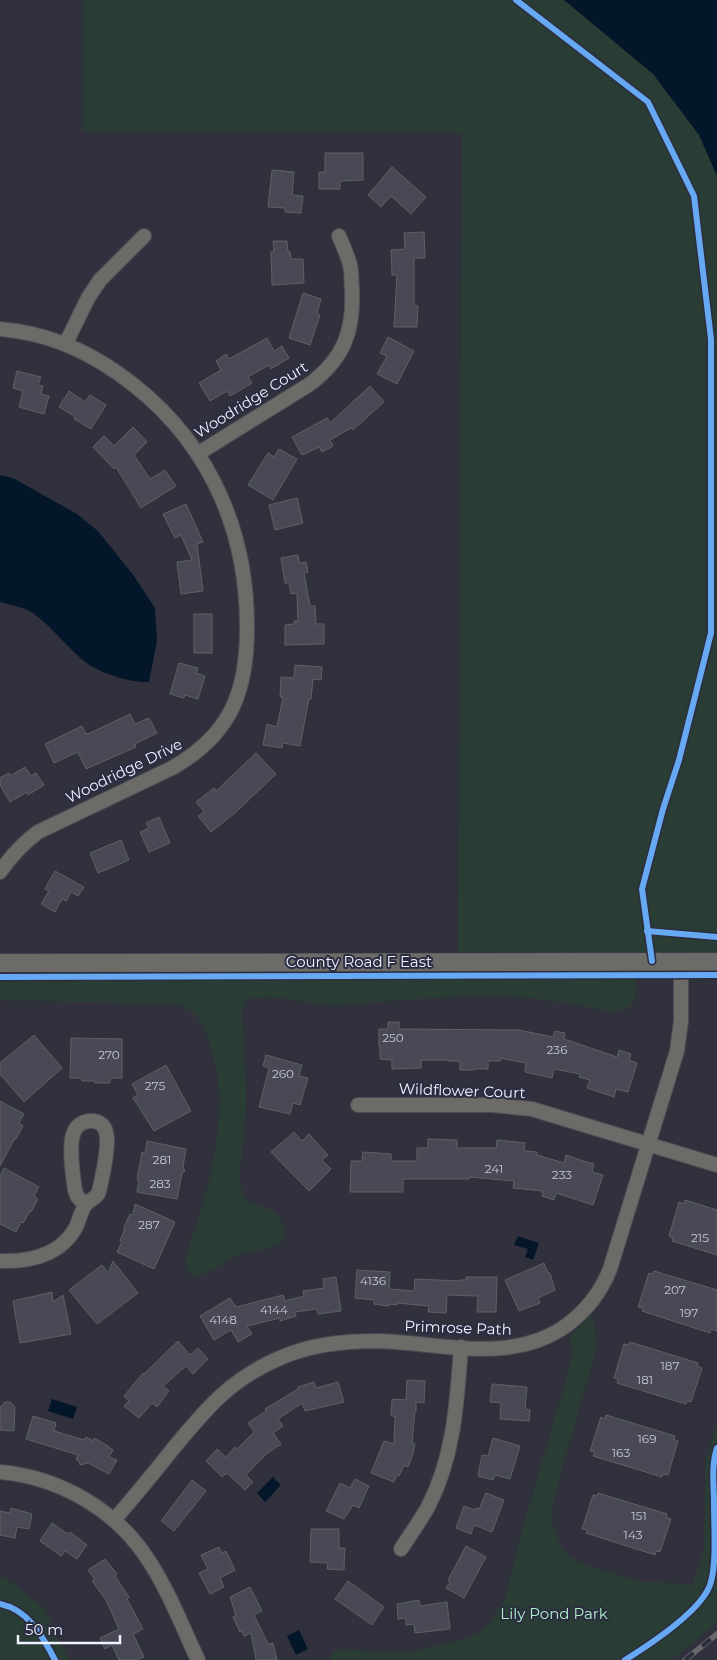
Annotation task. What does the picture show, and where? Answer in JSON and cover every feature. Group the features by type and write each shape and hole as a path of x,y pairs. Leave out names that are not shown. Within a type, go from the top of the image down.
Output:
{"street":[{"path":"66,343 88,298 100,280 144,236"},
{"name":"Woodridge Court","path":"199,453 310,384 324,374 335,361 344,346 350,330 352,313 350,265 339,236"},
{"name":"Woodridge Drive","path":"0,329 38,335 66,343 104,364 132,383 158,405 181,430 199,453 213,478 224,504 235,536 243,569 247,603 246,654 238,698 230,715 206,746 172,768 38,832 17,850 0,872"},
{"name":"Primrose Path","path":"114,1520 213,1402 238,1381 269,1363 310,1348 352,1342 498,1349 530,1344 557,1331 583,1311 599,1291 610,1269 670,1075 681,1021 681,961"},
{"name":"County Road F East","path":"0,963 717,962"},
{"name":"Wildflower Court","path":"358,1105 511,1106 544,1112 717,1165"},
{"path":"0,1261 31,1260 54,1250 68,1239 75,1230 85,1205 98,1194 108,1145 105,1128 93,1122 84,1122 77,1127 72,1140 75,1190 77,1196 85,1205"},
{"path":"401,1549 428,1506 446,1460 455,1422 461,1347"},
{"path":"0,1472 25,1476 52,1484 88,1502 114,1520 150,1562 164,1587 198,1660"}],"green space":[{"path":"83,0 717,0 717,952 458,952 462,133 83,131"},
{"path":"636,978 635,996 632,1004 619,1011 600,1010 576,1004 531,998 496,996 333,1005 273,998 246,1001 242,1012 246,1094 245,1127 240,1173 241,1187 247,1200 276,1213 282,1222 285,1234 282,1241 278,1244 238,1255 199,1275 192,1275 188,1271 186,1262 211,1172 218,1128 219,1106 215,1062 201,1022 188,1009 175,1004 0,1000 0,979"},
{"name":"Lily Pond Park","path":"592,1316 596,1350 553,1501 552,1525 562,1548 570,1557 587,1566 642,1582 675,1583 692,1586 704,1552 706,1459 717,1425 717,1623 672,1660 330,1660 333,1653 337,1650 346,1649 386,1653 415,1651 463,1640 481,1631 489,1624 505,1598 518,1545 567,1376 572,1352 570,1336"},
{"path":"0,1576 4,1577 43,1607 69,1660 0,1660"}],"water":[{"path":"564,0 717,0 717,176 699,135 653,74"},
{"path":"0,475 13,478 77,514 98,531 134,576 155,608 157,641 149,682 124,679 90,665 33,613 0,602"},
{"path":"518,1236 539,1243 533,1260 525,1257 528,1249 514,1245"},
{"path":"52,1399 77,1407 73,1419 48,1411"},
{"path":"273,1477 281,1485 265,1502 257,1493"},
{"path":"299,1630 308,1649 296,1655 287,1636"}],"building":[{"path":"325,153 363,153 363,180 340,181 340,189 319,189 319,172 325,172"},
{"path":"392,167 426,197 411,214 391,196 381,207 368,195"},
{"path":"272,170 294,172 292,195 303,196 301,213 285,212 285,208 268,207"},
{"path":"424,232 425,258 414,258 414,306 418,306 417,327 394,327 397,275 392,275 391,250 405,249 404,233"},
{"path":"273,241 287,241 291,259 303,259 304,283 272,285 271,252 274,251"},
{"path":"303,293 321,299 317,313 320,315 310,345 289,338"},
{"path":"388,337 414,351 397,384 377,374 387,356 380,353"},
{"path":"267,338 274,351 282,346 289,358 271,369 269,365 248,377 252,383 230,396 227,391 210,401 199,383 221,370 216,361 226,354 229,359"},
{"path":"17,371 41,377 38,385 43,386 41,394 49,396 44,414 19,407 23,391 13,388"},
{"path":"370,386 384,402 353,430 351,428 330,440 333,446 322,452 319,447 302,455 292,437 327,418 330,423"},
{"path":"69,391 85,402 90,395 106,405 91,429 59,407"},
{"path":"133,427 147,442 134,455 150,479 165,470 176,486 141,508 116,467 114,469 93,447 104,436 114,446"},
{"path":"279,449 297,459 273,500 248,485 268,453 274,457"},
{"path":"297,498 303,523 275,530 269,505"},
{"path":"186,504 203,542 197,544 203,591 181,594 177,562 192,560 181,535 175,538 163,514"},
{"path":"298,555 299,563 306,562 308,572 304,573 310,606 315,606 316,624 324,624 324,644 285,645 285,625 294,624 294,621 298,621 297,593 291,594 289,583 285,583 281,558"},
{"path":"194,614 212,614 212,653 194,653"},
{"path":"179,663 198,668 196,673 205,676 198,699 185,695 184,698 170,694"},
{"path":"295,665 322,667 321,680 313,679 311,699 309,699 300,746 283,743 282,748 263,745 267,724 277,727 283,697 280,697 281,677 294,678"},
{"path":"130,714 135,724 149,718 157,733 135,744 136,747 86,769 78,752 54,763 45,744 82,726 86,734 90,733"},
{"path":"256,753 276,774 235,813 211,832 198,816 204,812 196,802 214,788 216,791"},
{"path":"25,767 31,776 36,773 44,785 28,795 27,792 10,802 0,785 0,778 9,773 10,776"},
{"path":"159,817 170,843 149,852 140,832 149,828 146,823"},
{"path":"121,840 129,860 98,873 90,853"},
{"path":"55,871 84,887 78,896 71,892 66,901 62,899 55,912 41,904 49,891 45,889"},
{"path":"388,1022 399,1022 399,1029 519,1030 553,1037 555,1031 565,1033 564,1039 617,1057 619,1050 631,1054 629,1060 637,1063 628,1092 616,1089 614,1097 587,1088 590,1080 579,1077 580,1074 554,1069 552,1078 525,1072 526,1063 500,1058 500,1061 488,1061 488,1069 460,1070 460,1061 421,1060 421,1068 392,1069 392,1060 380,1059 379,1029 388,1029"},
{"path":"34,1035 62,1068 24,1102 0,1074 0,1063"},
{"path":"71,1038 122,1039 122,1078 110,1078 110,1083 95,1083 95,1081 82,1081 82,1078 70,1078"},
{"path":"266,1055 302,1065 299,1076 308,1078 300,1105 293,1103 290,1114 259,1107 269,1068 263,1066"},
{"path":"166,1065 191,1111 154,1131 133,1098 138,1095 132,1084"},
{"path":"0,1101 24,1114 19,1123 23,1126 0,1166"},
{"path":"294,1132 302,1141 309,1134 328,1155 322,1160 331,1169 309,1191 271,1152"},
{"path":"428,1139 457,1140 457,1148 496,1148 497,1140 525,1143 524,1151 537,1152 537,1155 564,1163 566,1155 594,1164 592,1172 603,1175 593,1205 556,1193 554,1200 542,1196 543,1191 513,1188 514,1181 469,1177 469,1179 403,1179 403,1192 350,1192 351,1161 362,1161 363,1152 391,1154 391,1161 417,1161 417,1148 428,1148"},
{"path":"147,1141 186,1149 183,1167 185,1171 182,1173 177,1199 137,1192 142,1152 145,1153"},
{"path":"4,1168 39,1187 34,1196 38,1199 16,1232 0,1224 0,1176"},
{"path":"685,1200 717,1210 717,1255 672,1241 673,1238 669,1236 679,1202 684,1204"},
{"path":"135,1204 175,1222 154,1269 117,1252 122,1242 120,1241 124,1227 130,1214 133,1215"},
{"path":"113,1261 138,1293 97,1324 69,1290 102,1265 108,1273"},
{"path":"544,1263 548,1273 550,1273 555,1290 538,1298 540,1303 519,1311 505,1280"},
{"path":"357,1270 390,1272 389,1289 414,1291 415,1279 459,1281 466,1280 466,1277 497,1277 496,1312 477,1312 478,1296 447,1295 446,1313 428,1312 429,1306 397,1303 397,1305 389,1304 389,1306 374,1304 374,1300 355,1298"},
{"path":"654,1271 717,1290 717,1331 711,1329 710,1333 642,1311 643,1308 638,1307 649,1273 653,1274"},
{"path":"336,1277 341,1311 318,1314 317,1309 295,1312 296,1316 280,1321 280,1318 247,1326 252,1334 238,1342 231,1330 214,1340 200,1316 230,1298 236,1307 283,1295 285,1301 304,1296 303,1291 324,1288 323,1279"},
{"path":"52,1292 53,1302 63,1295 71,1334 20,1343 13,1301"},
{"path":"178,1341 190,1355 198,1348 208,1359 193,1374 186,1366 163,1386 169,1391 157,1407 152,1403 139,1418 124,1406 129,1401 124,1396 143,1373"},
{"path":"630,1342 698,1363 697,1366 702,1368 691,1402 687,1401 686,1404 617,1383 618,1379 614,1378 624,1344 628,1345"},
{"path":"407,1380 425,1381 424,1403 416,1402 412,1443 415,1444 414,1451 408,1467 404,1465 394,1482 371,1473 384,1441 394,1444 395,1416 391,1416 392,1399 406,1400"},
{"path":"314,1382 316,1388 338,1382 344,1402 305,1411 302,1403 278,1419 283,1426 273,1433 281,1444 265,1455 246,1475 253,1482 245,1490 227,1473 222,1477 206,1461 217,1449 226,1457 235,1447 237,1449 254,1432 248,1423 266,1411 265,1409 298,1389 298,1387"},
{"path":"492,1384 527,1387 525,1409 530,1410 529,1421 500,1419 501,1403 490,1402"},
{"path":"5,1402 10,1402 15,1407 14,1431 0,1430 0,1407"},
{"path":"606,1415 675,1436 674,1440 678,1441 668,1475 663,1474 662,1477 593,1456 595,1452 590,1451 601,1417 605,1419"},
{"path":"33,1416 56,1423 54,1431 84,1440 86,1437 93,1441 94,1438 108,1446 113,1450 109,1457 117,1460 109,1474 88,1463 80,1465 79,1461 76,1460 78,1455 26,1439"},
{"path":"493,1438 520,1446 510,1479 495,1475 493,1480 478,1476 482,1455 488,1456"},
{"path":"355,1479 369,1486 359,1508 353,1505 344,1519 326,1511 340,1483 350,1488"},
{"path":"192,1480 206,1491 174,1531 161,1521"},
{"path":"486,1493 504,1500 492,1532 474,1525 471,1534 456,1528 464,1506 475,1510 476,1508 479,1509"},
{"path":"598,1493 667,1514 666,1517 671,1519 660,1552 656,1551 655,1555 586,1533 587,1530 582,1529 593,1495 597,1496"},
{"path":"11,1508 32,1514 29,1529 17,1527 15,1538 0,1535 0,1511 10,1513"},
{"path":"52,1523 68,1534 70,1532 87,1545 77,1559 65,1551 61,1556 40,1541"},
{"path":"311,1529 339,1529 339,1548 345,1548 344,1570 327,1569 328,1563 310,1562"},
{"path":"466,1546 486,1557 464,1598 446,1588 450,1582 448,1580"},
{"path":"219,1547 222,1553 226,1551 235,1570 220,1578 224,1587 210,1594 199,1573 208,1569 201,1555"},
{"path":"105,1559 117,1574 115,1576 129,1597 127,1599 143,1629 133,1634 144,1657 136,1660 119,1660 112,1645 105,1649 100,1638 119,1629 106,1600 92,1581 95,1580 88,1570"},
{"path":"348,1581 384,1607 372,1625 335,1599"},
{"path":"250,1587 262,1611 254,1615 268,1644 273,1643 277,1660 256,1660 251,1633 244,1636 233,1617 236,1615 230,1597"},
{"path":"419,1600 420,1606 447,1602 450,1629 415,1633 414,1624 406,1625 406,1618 398,1619 397,1604"}],"railway":[{"path":"685,1660 717,1634"}],"cycle path":[{"path":"516,0 648,102 694,196 711,339 711,633 679,760 663,809 642,889 652,961"},
{"path":"647,931 717,937"},
{"path":"0,977 717,975"},
{"path":"625,1660 660,1637 685,1617 696,1606 710,1585 715,1535 713,1469 717,1448"},
{"path":"0,1604 19,1612 34,1625 55,1660"}]}
